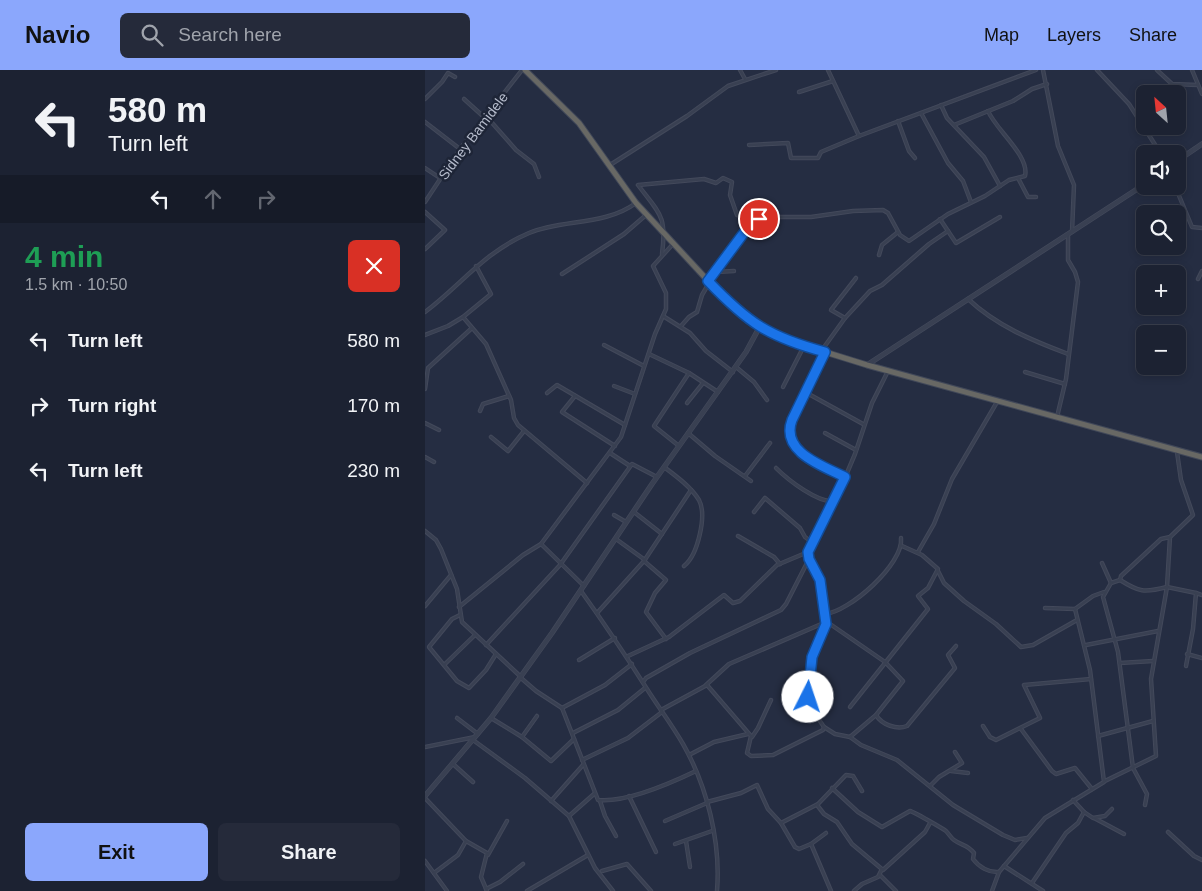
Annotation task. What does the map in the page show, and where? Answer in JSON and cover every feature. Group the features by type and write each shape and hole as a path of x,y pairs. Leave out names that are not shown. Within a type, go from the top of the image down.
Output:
{"highway":[{"path":"524,70 579,122 635,203 664,235 743,316 759,328 780,338 867,365 1202,457"}],"street":[{"name":"Sidney Bamidele","path":"425,202 460,149 524,70"},
{"path":"740,70 745,80"},
{"path":"609,166 687,116 724,88 776,70"},
{"path":"828,70 859,136"},
{"path":"749,144 788,143 792,158 818,158 821,152 859,136 1036,70"},
{"path":"1043,70 1058,146 1074,184 1068,260 1078,282 1065,384 1057,418"},
{"path":"1097,70 1129,104 1136,115"},
{"path":"1157,70 1172,84 1199,85"},
{"path":"1192,70 1202,94"},
{"path":"425,99 448,73 455,76"},
{"path":"799,92 834,81"},
{"path":"954,125 1047,84"},
{"path":"464,99 486,117 516,150 537,167 539,177"},
{"path":"941,105 954,125 984,157 1000,186"},
{"path":"681,326 689,317 697,312 702,295 709,282 749,226 756,220 763,217 811,217 874,209 888,213 898,232 909,241 939,218 1000,186 1020,179 1025,174 1021,158 994,124 987,111"},
{"path":"921,113 948,162 963,181 971,202"},
{"path":"898,121 909,152 915,158"},
{"path":"425,122 460,149"},
{"path":"1186,156 1202,144"},
{"path":"425,168 440,178"},
{"path":"661,256 664,235 663,218 638,185 704,178 716,183 723,178 732,182 730,195 737,215 756,220"},
{"path":"1020,179 1027,197 1036,197"},
{"path":"867,365 1136,190"},
{"path":"1179,195 1192,227 1202,228"},
{"path":"425,312 448,294 476,265 528,233 618,213 635,203"},
{"path":"425,212 443,225 445,230 425,249"},
{"path":"561,274 624,234 646,215"},
{"path":"939,218 956,242 1000,217"},
{"path":"845,477 804,455 792,440 789,429 823,352 845,318 870,290 882,285 929,244 948,231"},
{"path":"879,255 882,246 898,232"},
{"path":"459,607 526,553 541,544 615,446 625,426 644,366 663,316 666,293 653,267 673,244"},
{"path":"425,334 449,326 491,294 476,265"},
{"path":"1198,279 1202,271"},
{"path":"716,272 734,272"},
{"path":"845,318 831,310 856,278"},
{"path":"968,299 985,315 1010,330 1068,354"},
{"path":"663,316 681,326 706,351 733,372"},
{"path":"463,317 486,344 509,396 515,421 587,483"},
{"path":"425,389 425,373 433,363 472,328"},
{"path":"488,855 466,841 425,796 491,718 581,591 657,477 733,372 759,328"},
{"path":"604,345 644,366"},
{"path":"783,387 804,346"},
{"path":"649,354 689,373 718,392"},
{"path":"736,367 754,382 767,400"},
{"path":"888,371 864,424 856,450 835,501 808,552 809,559 820,580 826,622 812,657 808,682 811,705 824,727 835,734 850,737 861,745 897,760 953,805 1003,835 1015,840 1028,838"},
{"path":"1025,372 1065,384"},
{"path":"679,446 654,426 689,373"},
{"path":"687,403 703,383"},
{"path":"547,393 557,385 625,426"},
{"path":"614,386 635,394"},
{"path":"805,392 864,424"},
{"path":"480,411 482,405 509,396"},
{"path":"575,396 562,412 615,446"},
{"path":"918,552 934,524 952,479 997,402"},
{"path":"425,423 439,430"},
{"path":"491,437 508,451 524,430"},
{"path":"688,433 715,456 751,481"},
{"path":"825,433 856,450"},
{"path":"745,476 770,443"},
{"path":"1121,580 1121,576 1161,539 1170,537 1193,515 1181,480 1177,450"},
{"path":"610,453 630,466 632,464 657,477"},
{"path":"425,457 434,462"},
{"path":"486,645 560,565 630,466"},
{"path":"664,467 691,490 701,506 696,548 684,566"},
{"path":"776,468 802,489 823,502 835,501"},
{"path":"597,613 645,561 691,490"},
{"path":"754,512 765,498 800,528 805,537 813,543"},
{"path":"634,512 663,534"},
{"path":"614,515 627,523"},
{"path":"425,532 439,544 457,589 462,622 536,691 562,708 573,733 594,794 600,801 605,816 616,836"},
{"path":"738,536 758,547 780,564"},
{"path":"993,891 999,872 1045,818 1104,782 1156,756 1151,702 1153,661 1158,631 1161,629 1167,587 1170,537"},
{"path":"825,614 832,613 858,597 874,584 887,570 902,546 901,538"},
{"path":"616,539 666,580 655,593 646,612 666,639"},
{"path":"541,544 560,565 584,586"},
{"path":"902,546 918,552 933,564 949,588 996,624 1021,647 1027,648 1078,620"},
{"path":"627,656 666,639 724,595 733,603 740,602 780,564 808,552"},
{"path":"643,682 646,678 690,653 781,610 809,559"},
{"path":"1102,563 1111,583"},
{"path":"850,707 927,612 927,606 918,596 928,588 939,571"},
{"path":"425,606 451,575"},
{"path":"1045,608 1075,608 1093,596 1104,592 1111,583 1121,580"},
{"path":"1121,580 1133,590 1152,590 1167,587 1202,595"},
{"path":"581,591 627,656 689,755 707,802 718,868 717,891"},
{"path":"1104,592 1105,604 1115,639 1119,663 1133,768 1147,794 1145,804"},
{"path":"1186,666 1193,630 1196,593"},
{"path":"1075,608 1086,646 1104,782"},
{"path":"460,615 452,619 429,647 445,664 457,681 469,688 486,670 496,654"},
{"path":"826,622 839,629 885,662 903,681 876,715 850,737"},
{"path":"582,760 628,738 662,711 706,685 729,664 826,622"},
{"path":"1086,646 1158,631"},
{"path":"445,664 475,635"},
{"path":"579,660 615,638"},
{"path":"876,715 879,720 897,728 907,726 955,668 948,657 956,646"},
{"path":"1187,654 1202,658"},
{"path":"1119,663 1153,661"},
{"path":"562,708 605,684 632,664"},
{"path":"640,678 646,678"},
{"path":"983,726 990,737 996,740 1040,718 1023,685 1091,679"},
{"path":"706,685 750,735"},
{"path":"573,733 618,710 646,688"},
{"path":"689,755 714,742 750,735 758,728 771,700"},
{"path":"522,737 537,716"},
{"path":"457,718 476,737 569,816 595,868 613,891"},
{"path":"491,718 522,737 551,761 574,739"},
{"path":"1098,736 1153,721"},
{"path":"750,735 748,755 768,756 801,742 824,727"},
{"path":"1021,729 1052,771 1056,774 1075,768 1092,789"},
{"path":"425,748 476,737"},
{"path":"930,786 939,776 951,771 962,763 955,752"},
{"path":"453,764 473,782"},
{"path":"551,801 583,765"},
{"path":"600,801 629,796 664,786 696,771"},
{"path":"951,771 968,773"},
{"path":"781,823 817,805 843,776 851,775 862,791"},
{"path":"665,821 707,802 741,793 757,785 768,809 781,823 795,846 799,849 811,844 826,833"},
{"path":"832,788 858,812 883,827 911,811 945,830 953,840 969,845 974,853 973,859 983,868 992,873 999,872"},
{"path":"569,816 594,794"},
{"path":"629,796 656,852"},
{"path":"1073,800 1093,818 1125,834"},
{"path":"817,805 824,814 837,822 852,844 882,869"},
{"path":"1103,822 1111,809"},
{"path":"1032,883 1066,833 1078,823 1085,812"},
{"path":"1093,818 1105,816"},
{"path":"507,821 488,855 481,872 481,883 486,890 500,882 523,864"},
{"path":"854,891 880,874 882,869 925,832 930,822"},
{"path":"675,844 712,831"},
{"path":"1168,832 1202,860"},
{"path":"686,840 690,867"},
{"path":"434,873 458,854 466,841"},
{"path":"811,844 831,891"},
{"path":"527,891 589,854"},
{"path":"425,860 426,865 447,891"},
{"path":"602,871 627,864 651,891"},
{"path":"1004,866 1043,891"},
{"path":"880,874 896,891"}],"route":[{"path":"759,219 751,223 738,240 735,248 708,281 743,316 759,328 780,338 825,352 792,420 789,429 790,436 795,446 804,455 845,477 836,499 808,552 809,559 820,580 826,624 812,657 808,697"}]}
